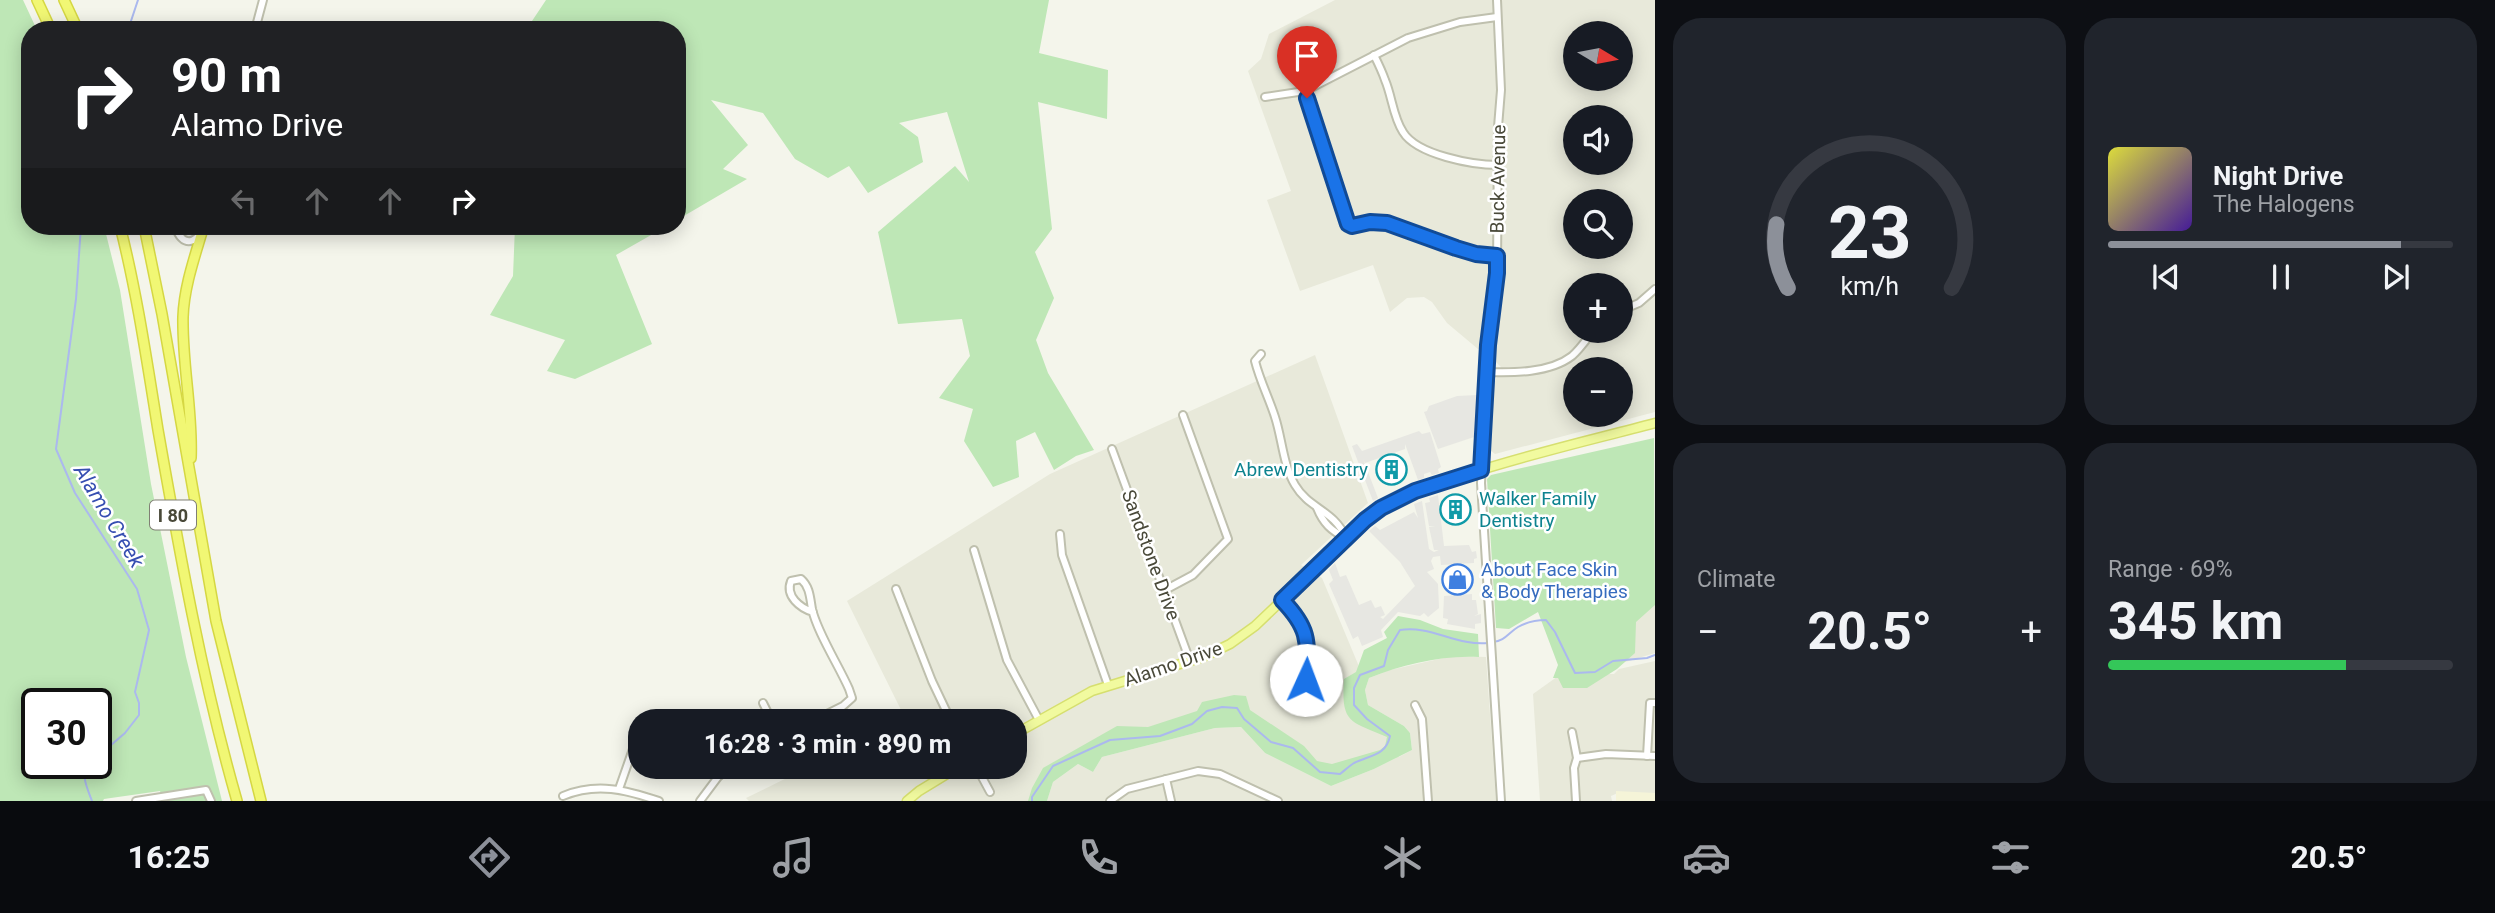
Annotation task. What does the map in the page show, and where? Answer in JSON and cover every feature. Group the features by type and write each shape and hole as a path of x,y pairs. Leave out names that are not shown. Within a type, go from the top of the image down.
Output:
{"highway":[{"path":"37,0 47,21"},
{"path":"64,0 74,21"},
{"name":"I 80","path":"122,235 193,626 237,801"},
{"name":"I 80","path":"146,235 216,621 261,801"},
{"path":"191,477 192,432 183,316 200,235"}],"main road":[{"name":"Alamo Drive","path":"1027,727 1092,691 1190,661 1218,651 1241,638 1346,538 1376,512 1405,495 1481,470 1655,423"},
{"path":"907,801 939,779"}],"street":[{"path":"257,21 263,0"},
{"name":"Buck Avenue","path":"1497,0 1501,90 1497,256 1486,372 1481,470 1501,801"},
{"path":"1265,97 1305,91 1395,43 1421,34 1460,22 1497,17"},
{"path":"1374,55 1400,126 1411,141 1427,150 1474,164 1498,165"},
{"path":"1305,91 1348,224 1352,226 1370,222 1387,223 1456,248 1497,256"},
{"path":"180,235 185,241 194,241 198,235"},
{"path":"1633,306 1655,289"},
{"path":"1486,372 1539,369 1557,365 1578,351 1584,343"},
{"path":"1261,354 1255,361 1275,418 1291,477 1317,508 1340,525 1346,538"},
{"path":"1165,590 1193,575 1228,539 1183,415"},
{"name":"Sandstone Drive","path":"1112,449 1190,661"},
{"path":"1060,534 1062,555 1108,685"},
{"path":"974,550 1007,660 1039,720"},
{"path":"813,612 797,604 790,590 791,581 801,579 805,583 813,612 849,689 852,698 837,709"},
{"path":"896,589 945,709"},
{"path":"1282,600 1301,621 1305,634 1308,651 1304,696"},
{"path":"763,703 766,709"},
{"path":"1647,756 1650,703 1655,703"},
{"path":"1415,705 1423,719 1428,801"},
{"path":"1572,732 1577,758 1574,768 1576,801"},
{"path":"1577,758 1606,754 1655,756"},
{"path":"619,789 628,763"},
{"path":"1110,801 1127,789 1191,772 1213,772 1228,777 1265,798 1278,801"},
{"path":"700,801 716,779"},
{"path":"983,779 990,792"},
{"path":"1166,779 1171,801"},
{"path":"563,796 593,788 619,789 659,801"},
{"path":"136,801 206,790 211,801"}],"shaded area":[{"path":"1335,0 1655,0 1655,412 1633,418 1633,357 1563,357 1563,427 1598,427 1495,454 1489,449 1493,386 1501,367 1495,361 1495,350 1478,349 1447,323 1432,302 1424,297 1407,298 1390,312 1373,265 1300,291 1267,200 1291,191 1248,71 1261,59 1269,34"},
{"path":"1315,355 1368,503 1301,565 1322,578 1363,676 1351,682 1356,714 1369,725 1385,722 1397,728 1403,744 1399,757 1412,750 1410,733 1404,726 1368,705 1365,690 1369,678 1390,670 1452,656 1486,657 1496,801 1047,801 1053,782 1078,764 1093,772 1102,757 1215,728 1241,727 1265,753 1331,786 1396,758 1349,767 1341,777 1321,776 1295,752 1273,747 1249,729 1240,706 1219,708 1174,734 1102,747 1052,774 1037,796 1037,801 749,801 746,798 785,779 1027,779 1027,709 901,709 847,601 1050,474"},
{"path":"1477,395 1474,437 1438,449 1424,412 1429,406 1457,396"},
{"path":"1419,431 1422,434 1430,432 1441,467 1438,469 1439,473 1424,474 1424,478 1418,480 1405,444 1405,449 1365,463 1363,459 1378,498 1373,501 1352,446 1357,444 1362,451"},
{"path":"1438,495 1444,546 1469,545 1472,552 1476,551 1477,558 1474,563 1441,565 1440,556 1433,557 1431,561 1434,569 1427,572 1438,584 1439,608 1428,617 1424,613 1420,616 1398,612 1381,630 1383,637 1362,646 1358,636 1353,639 1329,584 1333,580 1329,570 1335,563 1340,577 1346,575 1359,605 1371,600 1375,608 1381,606 1385,615 1380,617 1383,619 1415,586 1400,562 1369,531 1375,526 1380,530 1414,512 1418,518 1414,504 1422,501 1429,549 1434,552 1439,550 1434,550 1429,527 1435,526 1429,526 1425,503 1430,502 1429,498"},
{"path":"1472,594 1472,600 1476,600 1478,614 1474,616 1481,614 1481,623 1475,624 1475,629 1447,624 1448,619 1443,618 1444,596"},
{"path":"1655,603 1655,653 1612,666 1620,623"},
{"path":"1655,661 1655,794 1620,792 1611,796 1612,801 1540,801 1533,694 1561,674 1614,674 1619,669"},
{"path":"1616,791 1655,793 1655,801 1616,801"}],"green space":[{"path":"0,0 23,0 33,21 21,21 21,235 106,235 120,290 151,484 186,657 222,801 163,801 160,791 104,799 0,801"},
{"path":"546,0 1049,0 1039,53 1108,70 1107,119 1038,102 1052,229 1035,252 1054,298 1036,340 1048,373 1094,450 1076,456 1054,470 1035,432 1016,441 1019,477 993,487 964,441 973,409 939,398 970,356 962,319 898,324 878,232 955,166 969,182 947,112 899,123 918,137 923,162 868,193 849,166 828,178 795,159 763,113 711,100 748,145 723,169 747,179 686,215 686,21 532,21"},
{"path":"515,235 651,235 616,255 652,344 575,379 547,371 565,340 490,315 513,276"},
{"path":"1654,438 1655,605 1636,622 1635,653 1617,669 1587,688 1563,688 1558,678 1553,678 1558,665 1538,612 1509,629 1496,628 1487,479 1491,475"},
{"path":"1398,616 1420,620 1443,629 1478,634 1479,657 1451,657 1423,662 1369,678 1365,690 1368,705 1404,726 1410,733 1412,750 1374,769 1331,786 1265,753 1241,727 1215,728 1102,757 1093,772 1078,764 1053,782 1047,801 1028,801 1043,768 1117,726 1148,727 1197,711 1202,702 1234,695 1246,696 1250,710 1304,746 1317,761 1332,764 1380,750 1385,746 1387,737 1356,723 1346,712 1344,679 1356,672 1364,650 1387,638 1384,632"}],"waterway":[{"path":"131,21 138,0"},
{"name":"Alamo Creek","path":"80,235 76,299 56,449 75,493 137,589 149,630 135,692 139,715 112,744"},
{"name":"Alamo Creek","path":"1493,642 1525,624 1546,620 1555,632 1575,673 1595,672 1613,661 1655,655"},
{"name":"Alamo Creek","path":"1032,801 1053,766 1110,740 1160,736 1192,724 1207,711 1222,707 1237,708 1244,719 1271,742 1293,748 1320,772 1340,774 1354,763 1381,751 1388,743 1390,736 1367,719 1354,705 1354,688 1360,675 1384,666 1388,650 1400,630 1422,630 1465,642 1488,643"},
{"name":"Alamo Creek","path":"85,779 92,801"}],"place":[{"name":"Abrew Dentistry","path":"1391,469"},
{"name":"Walker Family Dentistry","path":"1456,509"},
{"name":"About Face Skin & Body Therapies","path":"1458,580"}],"route":[{"path":"1306,680 1308,651 1305,634 1301,621 1282,600 1365,520 1381,508 1415,491 1481,470 1488,345 1497,273 1497,256 1476,254 1387,223 1370,222 1356,226 1348,224 1307,98"}]}
